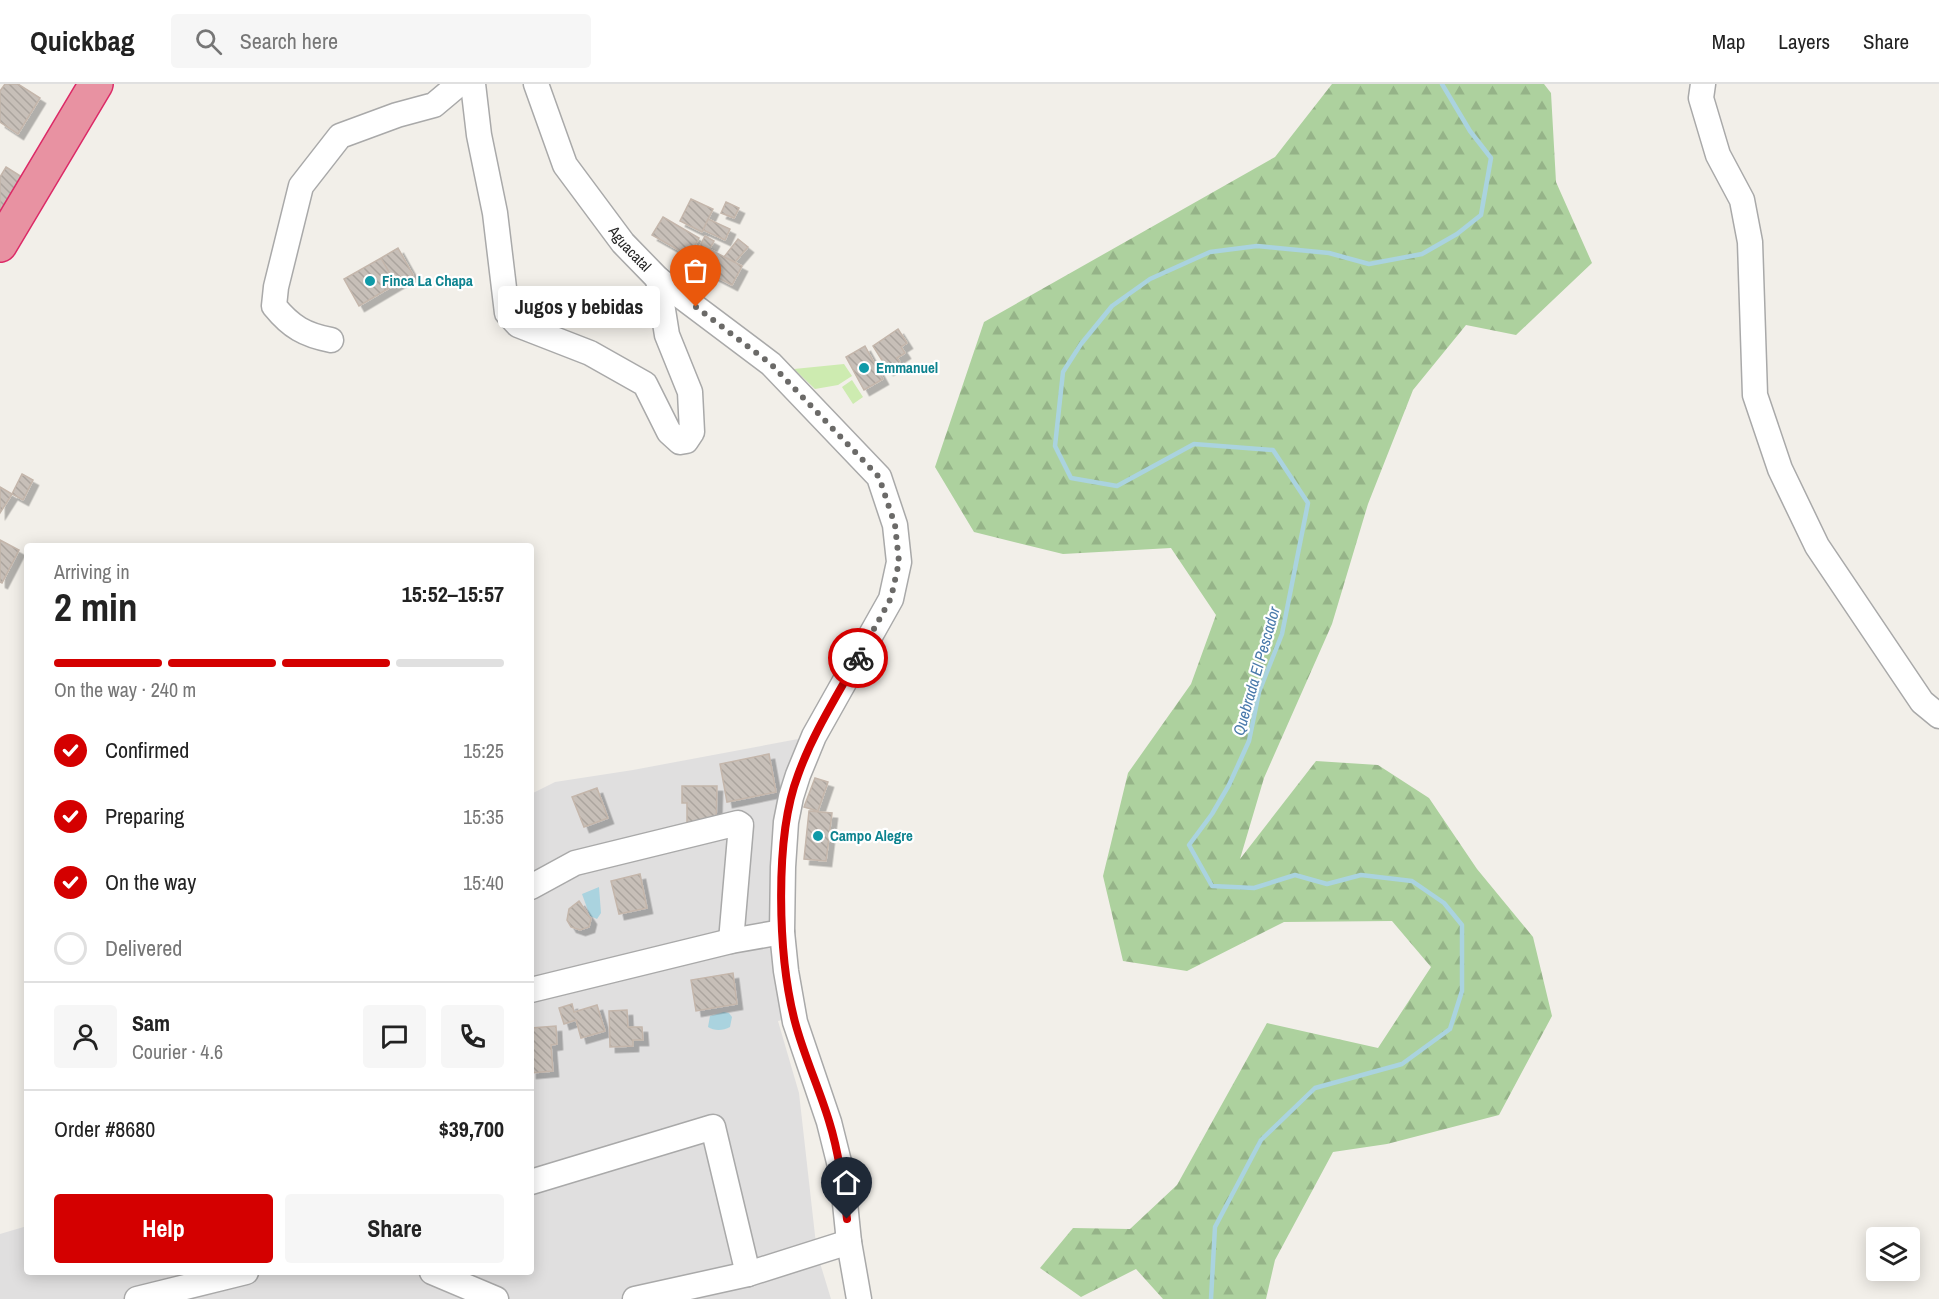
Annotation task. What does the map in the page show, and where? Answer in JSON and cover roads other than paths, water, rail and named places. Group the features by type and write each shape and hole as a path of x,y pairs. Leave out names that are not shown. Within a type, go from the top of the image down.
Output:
{"highway":[{"path":"0,246 96,84"}],"street":[{"path":"332,339 311,336 285,320 274,306 276,287 301,186 340,136 398,114 434,105 459,84"},
{"path":"473,84 478,135 495,213 507,313 518,325 590,353 645,384 669,432 680,442 686,441 692,432 690,392 668,335 658,279"},
{"name":"Aguacatal","path":"536,84 565,165 623,243 658,279 771,364 879,477 895,525 899,562 891,598 814,736 791,797 786,822 783,867 782,932 786,971 795,1022 829,1122 842,1174 849,1242 859,1299"},
{"path":"1703,84 1701,98 1718,155 1742,200 1750,242 1755,395 1780,469 1817,546 1922,702 1939,716"},
{"path":"534,885 575,863 738,823 741,825 731,941"},
{"path":"534,989 731,941 782,932"},
{"path":"534,1181 713,1128 748,1274"},
{"path":"635,1299 748,1274 849,1242"},
{"path":"137,1299 234,1275"},
{"path":"439,1275 496,1299"}],"water":[{"path":"599,887 601,913 597,919 590,916 582,894"},
{"path":"729,1013 732,1017 730,1027 719,1030 708,1027 710,1016"}],"waterway":[{"name":"Quebrada El Pescador","path":"1211,1299 1215,1227 1261,1140 1315,1088 1402,1064 1450,1029 1462,991 1462,925 1444,903 1412,881 1361,875 1327,884 1295,875 1254,888 1212,886 1189,845 1212,814 1229,785 1249,741 1259,692 1282,634 1308,503 1273,450 1194,444 1117,486 1071,478 1055,446 1063,372 1081,344 1112,306 1150,279 1210,252 1257,246 1329,253 1369,264 1422,254 1457,234 1481,215 1491,158 1470,131 1442,84"}],"place":[{"name":"Finca La Chapa","path":"370,281"},
{"name":"Jugos y bebidas","path":"696,307"},
{"name":"Emmanuel","path":"864,368"},
{"name":"Campo Alegre","path":"818,836"}]}
